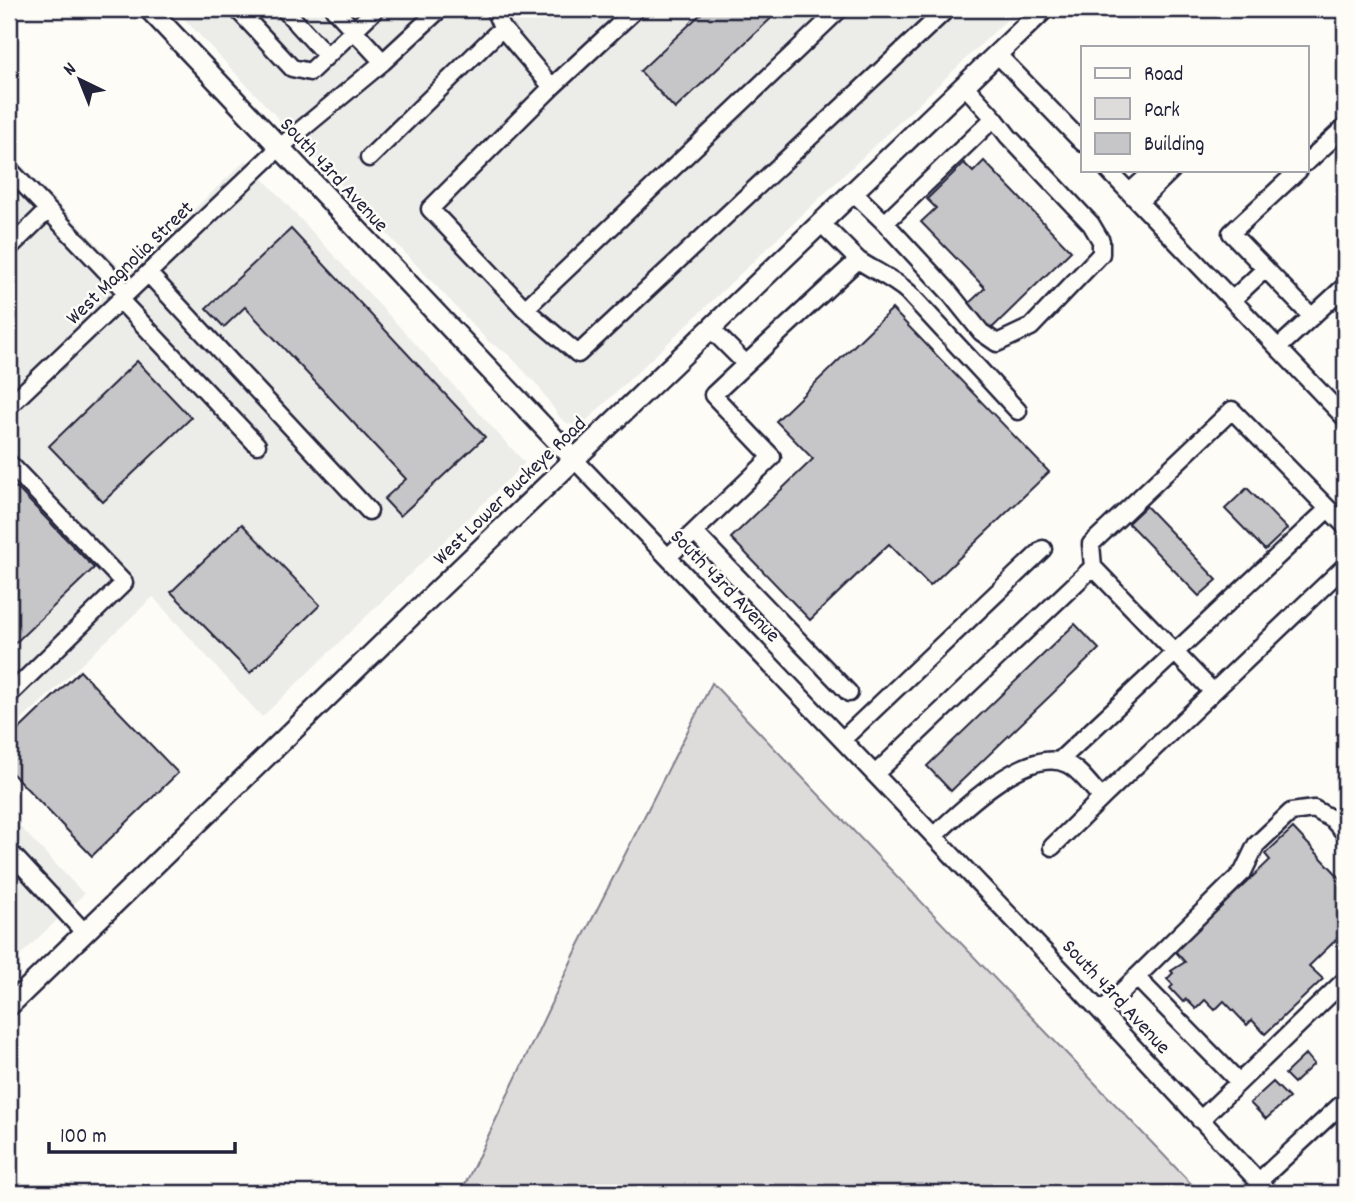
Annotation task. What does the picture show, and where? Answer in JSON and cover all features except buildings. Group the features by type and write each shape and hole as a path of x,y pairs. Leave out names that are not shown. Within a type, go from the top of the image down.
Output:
{"main road":[{"name":"South 43rd Avenue","path":"149,9 575,459"},
{"name":"West Lower Buckeye Road","path":"9,1006 1044,9"}],"street":[{"path":"236,9 292,68 310,72 374,9"},
{"path":"284,9 327,55"},
{"path":"334,9 383,62"},
{"name":"West Magnolia Street","path":"9,406 279,148 383,62 440,9"},
{"path":"636,9 552,87 430,209 525,309 578,354 947,9"},
{"path":"525,309 840,9"},
{"path":"369,158 497,15 552,87"},
{"path":"997,54 1081,141"},
{"path":"853,192 948,291 981,332 997,343 1031,327 1101,254 1101,241 1091,224 964,85"},
{"path":"885,223 994,118"},
{"path":"1308,161 1345,127"},
{"path":"9,169 257,445"},
{"path":"1110,172 1345,418"},
{"path":"1134,197 1153,172"},
{"path":"1134,197 1169,172"},
{"path":"1297,172 1231,233 1312,317"},
{"path":"9,248 48,210"},
{"path":"820,222 858,260 898,283 908,292 1018,411"},
{"path":"668,557 772,457 713,395 858,260"},
{"path":"1232,300 1265,269"},
{"path":"148,273 369,511"},
{"path":"1278,348 1345,286"},
{"path":"710,328 746,365"},
{"path":"1213,692 1093,567 1091,544 1232,410 1345,526"},
{"name":"South 43rd Avenue","path":"575,459 1101,1012 1264,1188"},
{"path":"9,463 124,583 9,695"},
{"path":"1059,761 1328,509"},
{"path":"694,532 849,693"},
{"path":"842,740 1043,549"},
{"path":"1052,847 1345,566"},
{"path":"874,774 1093,567"},
{"path":"934,836 991,785 1052,759 1069,765 1102,798"},
{"path":"1101,1012 1244,872 1256,845 1290,812 1314,809 1332,819 1345,833"},
{"path":"9,851 84,932"},
{"path":"1136,977 1239,1082"},
{"path":"1200,1120 1345,980"},
{"path":"1264,1188 1345,1101"}],"shaded area":[{"path":"175,9 1018,9 585,422 577,425 561,419 538,386 508,354 489,342"},
{"path":"9,152 126,274 246,160 525,463 262,717 153,597 9,732"},
{"path":"9,815 84,894 9,966"}],"green space":[{"path":"712,683 1200,1193 461,1193 578,947"}]}
